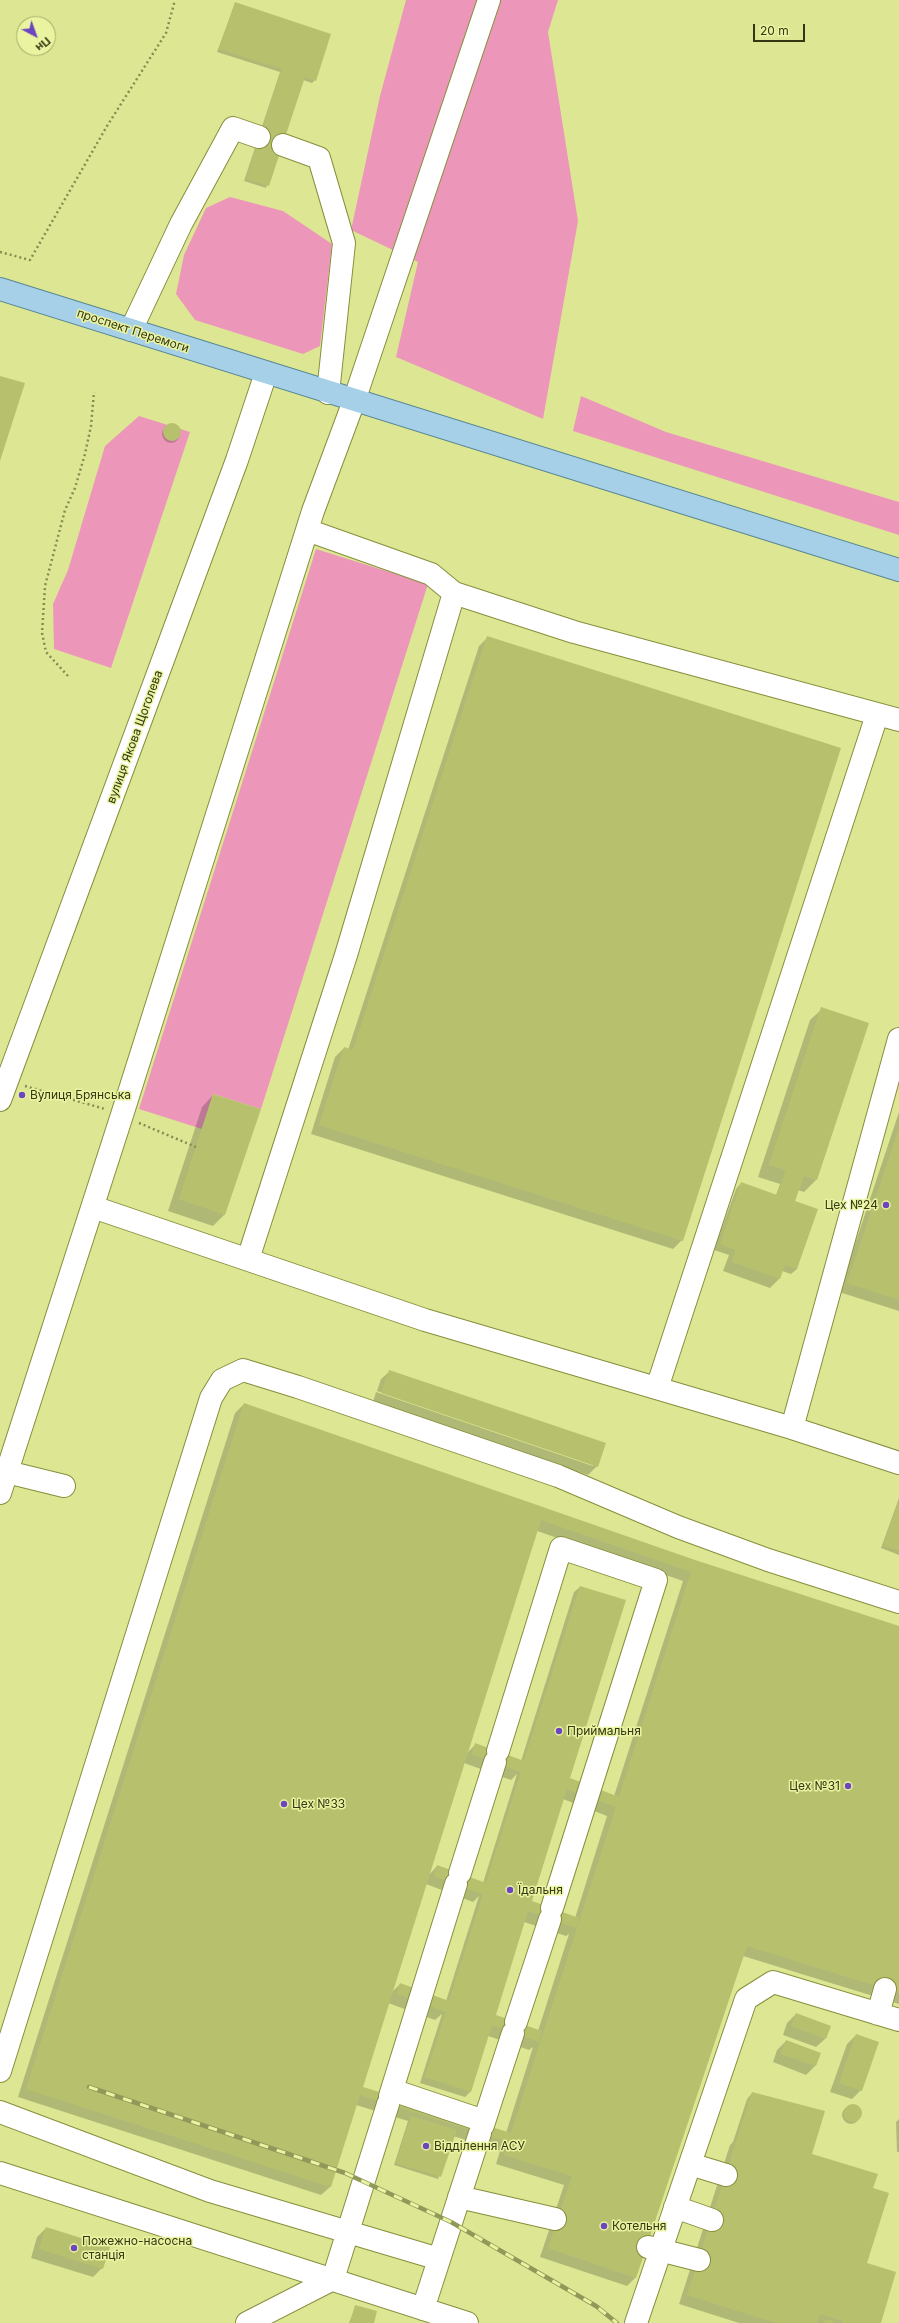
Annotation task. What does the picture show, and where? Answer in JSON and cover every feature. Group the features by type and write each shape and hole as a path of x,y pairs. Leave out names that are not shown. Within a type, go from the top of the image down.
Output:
{"main road":[{"name":"проспект Перемоги","path":"0,289 328,393 899,570"}],"street":[{"path":"0,1493 93,1206 307,530 354,401 489,0"},
{"path":"131,330 181,224 233,128 259,137"},
{"path":"283,145 320,158 344,243 328,393"},
{"name":"вулиця Якова Щоголева","path":"0,1100 234,467 266,373"},
{"path":"307,530 431,574 454,593 574,632 899,720"},
{"path":"248,1260 346,955 454,593"},
{"path":"657,1388 877,714"},
{"path":"792,1428 899,1040"},
{"path":"93,1206 425,1320 792,1428 899,1463"},
{"path":"0,2071 211,1398 222,1380 243,1370 298,1387 558,1476 678,1526 768,1560 899,1602"},
{"path":"7,1472 64,1486"},
{"path":"247,2323 333,2279 561,1548 656,1580 515,2028 439,2260 434,2316"},
{"path":"636,2323 654,2248 675,2207 690,2164 694,2130 746,1999 773,1982 899,2020"},
{"path":"878,2014 885,1989"},
{"path":"390,2097 483,2126"},
{"path":"0,2112 210,2191 439,2260"},
{"path":"690,2164 726,2175"},
{"path":"0,2173 275,2262 333,2279 434,2316 467,2323"},
{"path":"460,2197 555,2219"},
{"path":"675,2207 712,2220"},
{"path":"654,2248 699,2260"}],"path":[{"path":"0,252 30,260 107,126 166,33 175,0"},
{"path":"68,676 46,652 42,633 45,586 65,510 75,488 85,454 91,426 94,392"},
{"path":"8,1080 99,1106"},
{"path":"122,1115 196,1147"}],"shaded area":[{"path":"406,0 558,0 548,32 578,221 543,419 396,357 418,262 351,230 380,96"},
{"path":"230,197 283,211 332,244 320,346 303,354 195,320 176,294 184,255 206,208"},
{"path":"581,396 666,432 899,502 899,535 573,431"},
{"path":"139,416 190,432 111,668 54,649 53,604 68,570 105,446"},
{"path":"316,549 428,584 261,1109 213,1094 202,1129 139,1109"}],"building":[{"path":"235,2 331,34 316,81 305,77 269,186 246,179 282,69 219,49"},
{"path":"0,376 25,383 0,461"},
{"path":"168,423 176,423 181,428 179,439 176,441 168,441 163,436 163,428"},
{"path":"487,636 841,748 683,1241 319,1125 344,1047 353,1050"},
{"path":"821,1007 869,1023 817,1180 804,1176 795,1201 818,1209 797,1269 785,1265 780,1279 732,1262 735,1250 720,1244 741,1182 777,1195 786,1170 769,1165"},
{"path":"213,1094 261,1109 225,1215 179,1199"},
{"name":"Цех №24","path":"899,1128 899,1300 847,1283"},
{"path":"389,1370 606,1443 598,1467 381,1393"},
{"path":"244,1403 695,1560 899,1626 899,1993 747,1946 636,2278 548,2248 572,2176 504,2155 508,2142 360,2095 331,2187 26,2089","holes":["541,1520 691,1572 619,1797 570,1778 626,1600 580,1586 524,1761 475,1743 472,1754 521,1772 486,1883 437,1865 434,1876 483,1894 449,2001 400,1983 397,1994 446,2012 425,2077 471,2092 492,2025 539,2042 542,2031 496,2015 528,1911 576,1928 579,1918 532,1901 567,1789 616,1807 511,2133 363,2087"]},
{"path":"899,1501 899,1551 883,1546"},
{"path":"796,2013 831,2026 826,2039 791,2026"},
{"path":"856,2034 879,2042 862,2091 839,2083"},
{"path":"786,2040 821,2053 816,2066 781,2054"},
{"path":"752,2092 825,2111 812,2154 878,2174 873,2188 889,2193 867,2263 896,2272 881,2323 842,2323 843,2321 820,2314 817,2323 776,2323 687,2295"},
{"path":"849,2104 857,2104 862,2109 860,2120 857,2122 849,2122 844,2117 844,2109"},
{"name":"Відділення АСУ","path":"411,2116 457,2130 441,2177 396,2163"},
{"name":"Пожежно-насосна станція","path":"46,2227 110,2247 103,2269 39,2249"},
{"path":"355,2305 377,2311 374,2323 350,2323"},
{"path":"827,2320 831,2320 835,2323 823,2323"}],"railway":[{"path":"89,2087 345,2173 451,2222 596,2306 617,2323"}],"place":[{"name":"Вулиця Брянська","path":"22,1095"},
{"name":"Цех №24","path":"886,1205"},
{"name":"Приймальня","path":"559,1731"},
{"name":"Цех №31","path":"848,1786"},
{"name":"Цех №33","path":"284,1804"},
{"name":"Їдальня","path":"510,1890"},
{"name":"Відділення АСУ","path":"426,2146"},
{"name":"Котельня","path":"604,2226"},
{"name":"Пожежно-насосна станція","path":"74,2248"}]}
